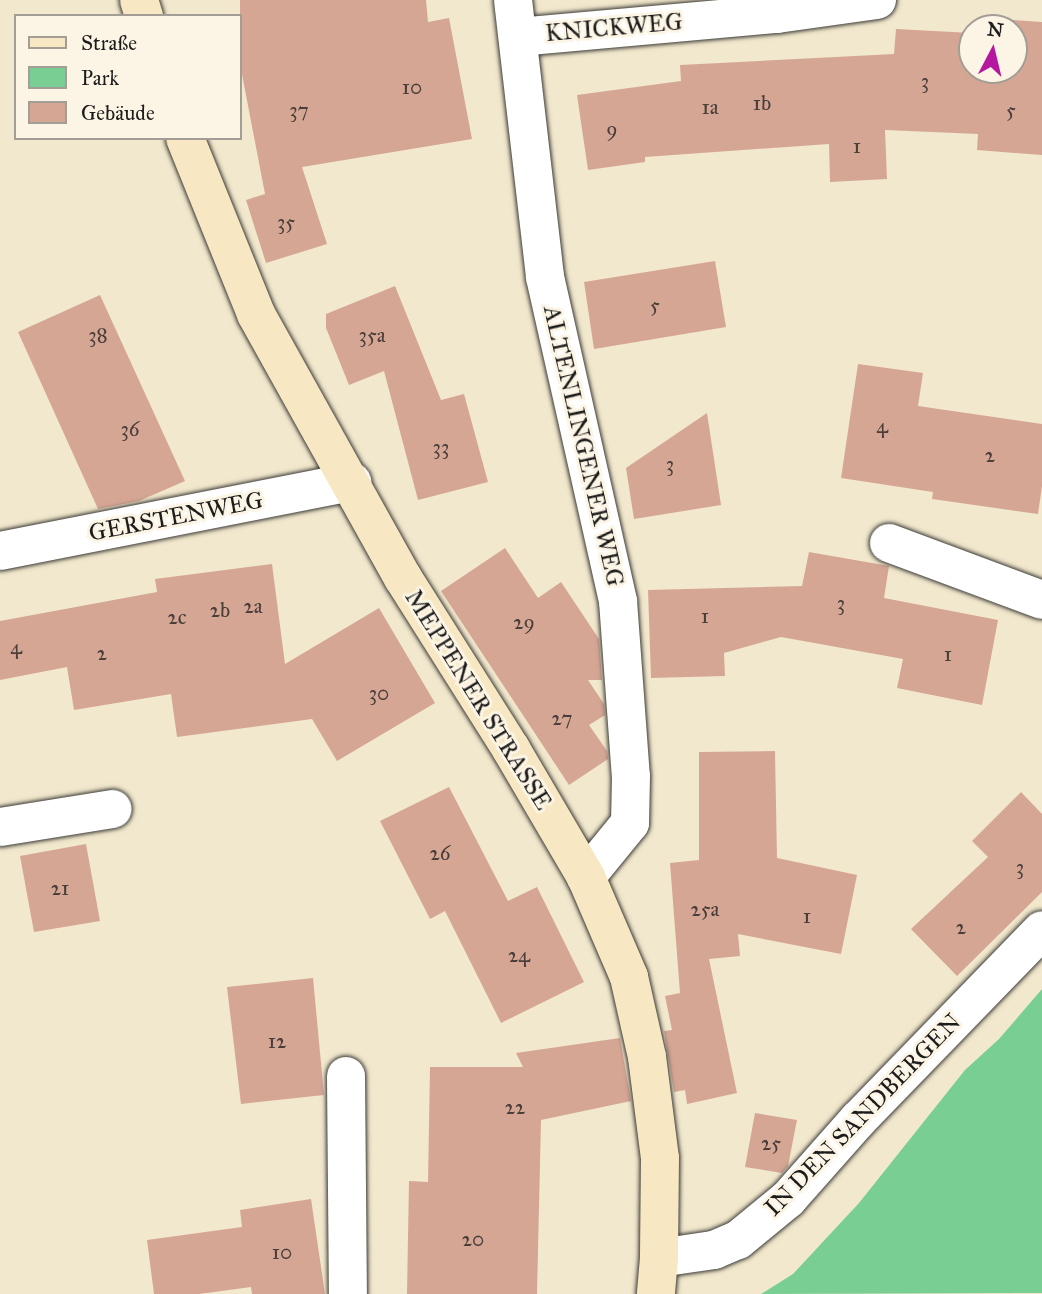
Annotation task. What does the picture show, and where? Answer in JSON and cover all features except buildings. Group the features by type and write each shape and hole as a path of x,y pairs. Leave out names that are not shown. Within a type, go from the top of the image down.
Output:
{"main road":[{"name":"MEPPENER STRASSE","path":"186,140 256,314 352,482 403,578 511,749 586,877 629,977 647,1057 660,1158 658,1276"}],"street":[{"name":"KNICKWEG","path":"515,18 777,14 877,0"},
{"name":"ALTENLINGENER WEG","path":"515,18 545,277 618,601 631,776 630,823 586,877"},
{"name":"GERSTENWEG","path":"0,551 352,482"},
{"path":"889,543 1042,600"},
{"path":"0,827 113,809"},
{"name":"IN DEN SANDBERGEN","path":"658,1276 738,1240 788,1199 858,1120 1042,930"},
{"path":"346,1076 348,1294"}],"green space":[{"path":"1042,989 1042,1293 761,1294 793,1274 859,1203 965,1070 999,1039"}]}
